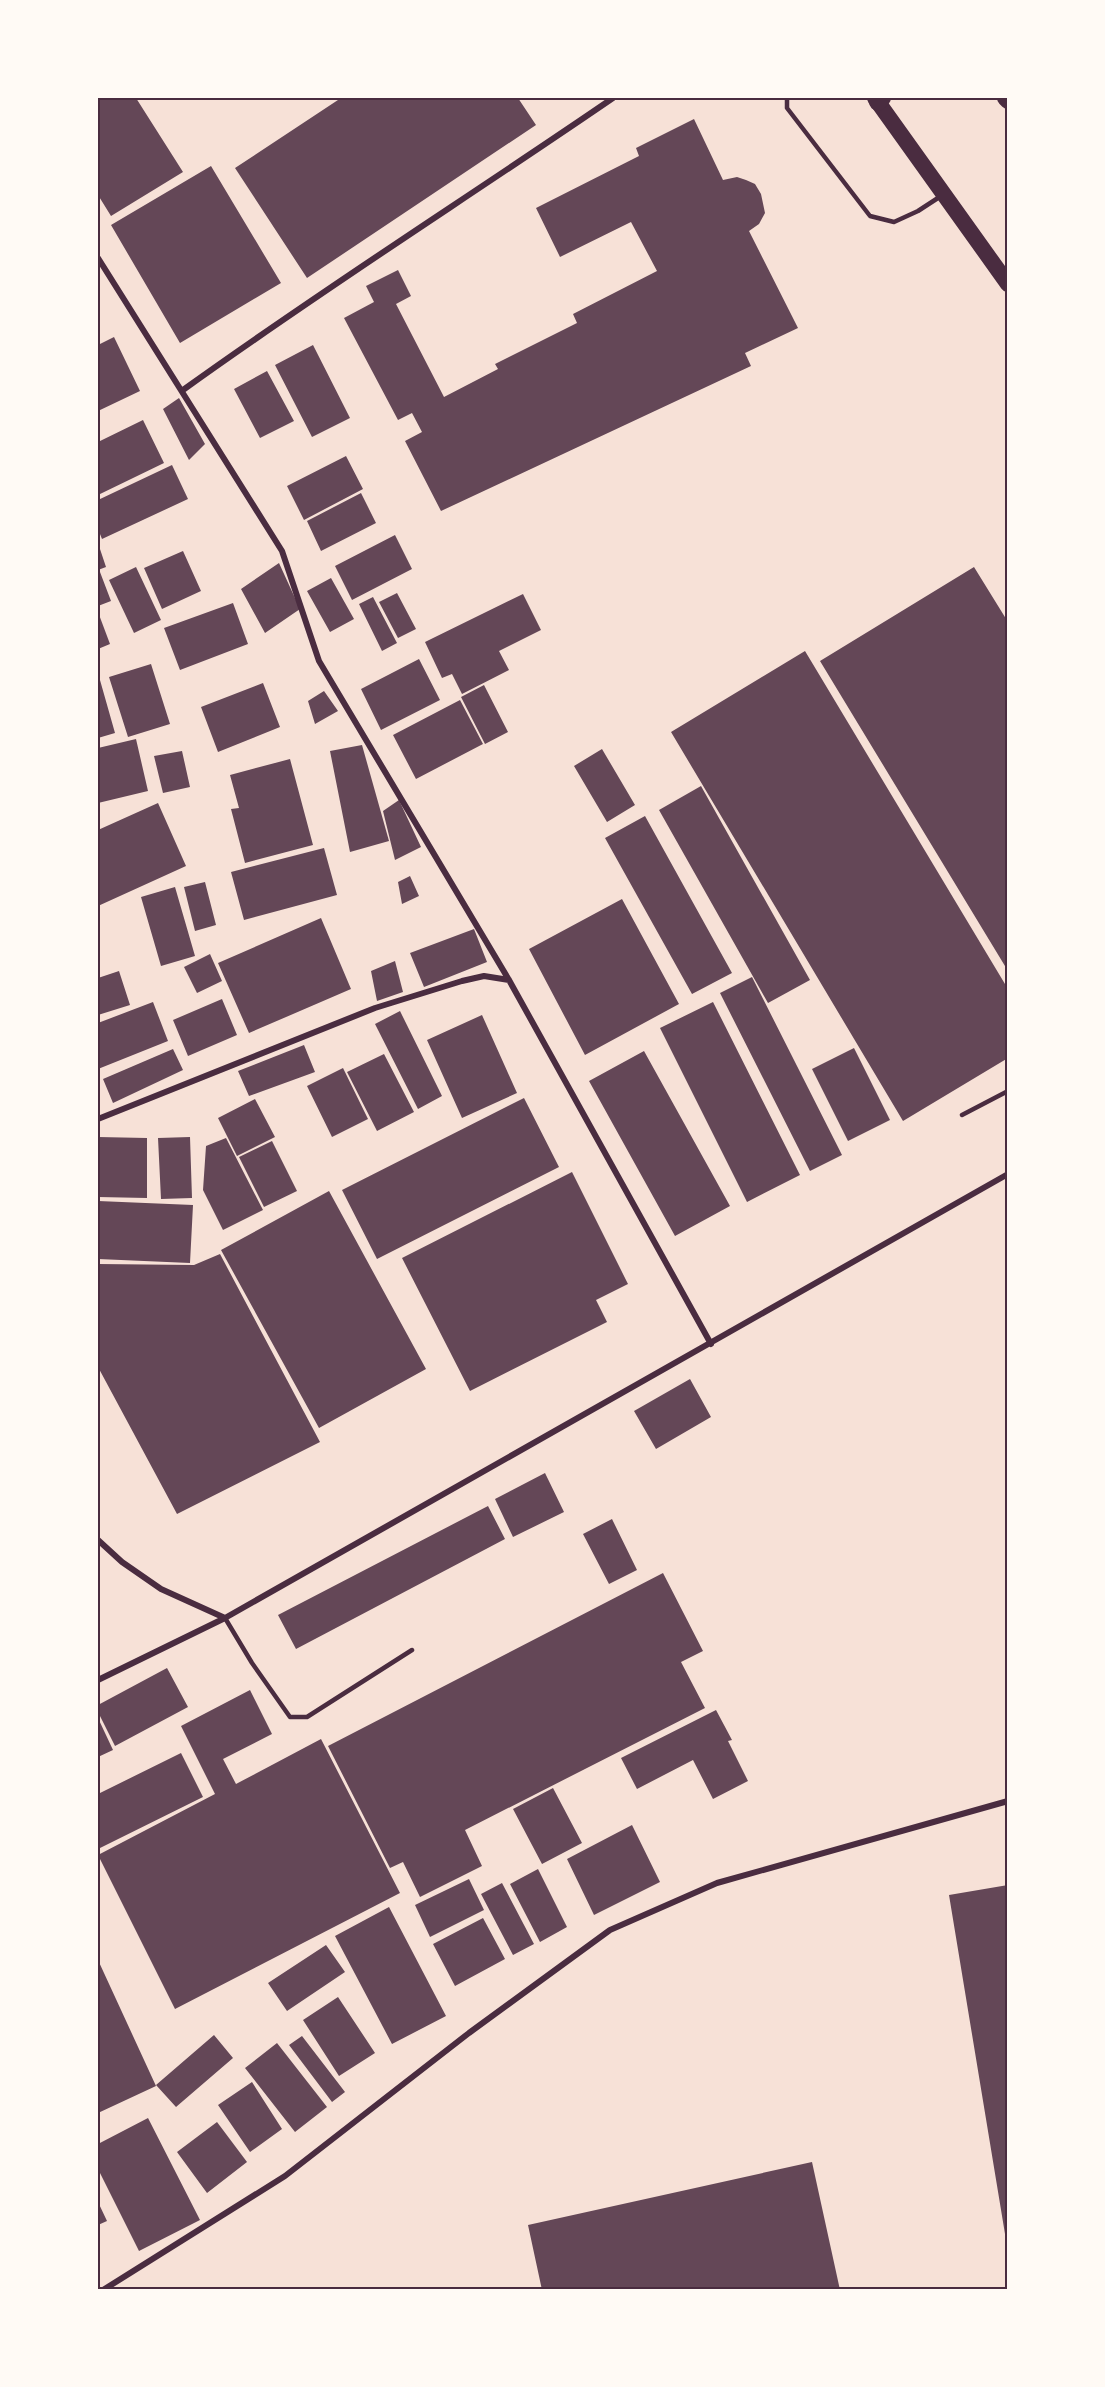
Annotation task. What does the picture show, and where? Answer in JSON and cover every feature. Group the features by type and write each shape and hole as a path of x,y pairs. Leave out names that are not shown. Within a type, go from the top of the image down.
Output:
{"highway":[{"path":"878,99 943,195 1008,284"}],"street":[{"path":"183,390 283,318 463,201 613,98"},
{"path":"98,258 282,551 319,661 509,980 711,1344"},
{"path":"98,1119 375,1008 484,976 509,980"},
{"path":"98,1680 225,1618 1008,1174"},
{"path":"98,1540 122,1562 161,1588 225,1618"},
{"path":"103,2289 285,2176 469,2033 610,1930 717,1883 1008,1801"}],"lane":[{"path":"787,98 787,108 870,216 894,222 918,211 943,195"},
{"path":"962,1115 1008,1091"},
{"path":"225,1618 252,1663 290,1717 307,1717 412,1650"}],"building":[{"path":"98,98 136,98 183,172 111,216 98,195"},
{"path":"341,98 518,98 536,125 307,278 235,168"},
{"path":"694,119 723,180 737,177 746,180 755,184 761,194 765,213 759,224 749,231 798,328 745,353 751,366 441,511 405,441 422,432 412,413 398,420 344,318 374,302 366,286 398,270 411,296 396,304 444,397 498,369 495,364 577,323 573,314 657,271 631,222 560,257 536,208 639,156 636,148"},
{"path":"211,166 281,283 180,343 111,225"},
{"path":"114,337 140,391 98,411 98,345"},
{"path":"313,345 350,418 312,437 275,365"},
{"path":"267,371 294,421 260,438 234,389"},
{"path":"179,398 205,444 189,460 163,409"},
{"path":"143,420 164,463 98,495 98,442"},
{"path":"346,456 363,489 304,520 287,486"},
{"path":"172,465 188,499 102,539 98,529 98,500"},
{"path":"361,493 376,523 321,551 307,521"},
{"path":"395,535 412,569 352,600 335,566"},
{"path":"98,543 106,567 98,570"},
{"path":"183,551 201,591 162,609 144,568"},
{"path":"279,563 300,609 265,633 241,589"},
{"path":"136,567 161,620 134,633 109,580"},
{"path":"974,567 1008,622 1008,971 820,661"},
{"path":"100,572 111,601 98,606 98,573"},
{"path":"331,578 354,619 330,632 307,591"},
{"path":"397,593 416,629 398,638 379,602"},
{"path":"523,594 541,630 499,651 509,670 462,694 452,674 442,678 425,642"},
{"path":"373,597 397,643 382,651 359,604"},
{"path":"233,603 248,644 180,670 164,628"},
{"path":"98,612 110,644 98,649"},
{"path":"805,651 1008,989 1008,1058 903,1121 671,732"},
{"path":"419,659 440,700 381,730 361,689"},
{"path":"151,664 170,724 128,737 109,677"},
{"path":"98,673 115,733 98,738"},
{"path":"263,683 280,727 218,752 201,707"},
{"path":"484,685 508,732 485,744 461,697"},
{"path":"324,691 338,711 315,724 308,701"},
{"path":"460,700 483,744 416,779 393,735"},
{"path":"136,739 148,791 98,803 98,748"},
{"path":"362,745 389,841 350,852 330,751"},
{"path":"602,749 635,805 607,822 574,766"},
{"path":"182,751 190,787 163,793 154,756"},
{"path":"290,759 313,845 245,863 231,809 239,808 230,775"},
{"path":"701,786 810,980 768,1003 659,810"},
{"path":"399,800 421,847 395,860 383,811"},
{"path":"158,803 186,866 98,906 98,830"},
{"path":"645,816 732,973 692,994 605,838"},
{"path":"324,848 337,895 244,920 231,872"},
{"path":"410,876 419,896 402,904 398,882"},
{"path":"205,882 216,925 195,931 184,887"},
{"path":"175,887 195,956 161,966 141,897"},
{"path":"622,899 679,1004 585,1055 529,949"},
{"path":"321,918 351,989 249,1033 218,963"},
{"path":"474,929 487,962 424,987 410,953"},
{"path":"210,954 222,981 197,993 184,967"},
{"path":"395,961 403,992 377,1001 371,971"},
{"path":"119,971 130,1005 98,1015 98,978"},
{"path":"752,977 842,1155 810,1171 720,993"},
{"path":"222,999 237,1035 188,1056 173,1020"},
{"path":"153,1002 168,1041 98,1069 98,1023"},
{"path":"713,1002 800,1175 747,1202 660,1028"},
{"path":"400,1011 442,1096 418,1109 375,1024"},
{"path":"482,1015 517,1093 462,1118 427,1040"},
{"path":"304,1045 315,1072 249,1096 238,1071"},
{"path":"854,1048 890,1120 848,1141 812,1069"},
{"path":"173,1049 183,1070 113,1103 103,1079"},
{"path":"644,1051 730,1206 675,1236 589,1081"},
{"path":"384,1054 414,1112 377,1131 347,1072"},
{"path":"343,1068 368,1119 332,1137 307,1086"},
{"path":"524,1098 559,1167 377,1259 342,1190"},
{"path":"255,1099 275,1137 237,1156 218,1118"},
{"path":"98,1137 147,1138 147,1198 98,1197"},
{"path":"190,1137 192,1198 161,1199 158,1138"},
{"path":"226,1138 263,1210 223,1230 203,1190 206,1146"},
{"path":"272,1141 297,1191 264,1207 239,1157"},
{"path":"572,1172 628,1284 596,1300 607,1322 470,1391 402,1258"},
{"path":"329,1191 426,1369 319,1428 221,1250"},
{"path":"98,1201 193,1205 190,1263 98,1259"},
{"path":"220,1254 320,1442 177,1514 98,1367 98,1264 194,1265"},
{"path":"690,1379 711,1417 656,1449 634,1411"},
{"path":"545,1473 564,1512 513,1537 495,1499"},
{"path":"488,1506 505,1539 296,1649 278,1615"},
{"path":"612,1519 637,1570 609,1584 583,1534"},
{"path":"663,1573 703,1651 681,1662 705,1708 465,1830 482,1866 420,1897 403,1862 390,1868 328,1746"},
{"path":"167,1668 188,1707 115,1746 98,1712 98,1705"},
{"path":"250,1690 272,1734 223,1759 236,1784 321,1739 400,1893 175,2009 98,1855 215,1794 181,1726"},
{"path":"716,1710 732,1740 728,1741 748,1781 713,1799 693,1760 637,1789 621,1758"},
{"path":"98,1718 113,1750 98,1757"},
{"path":"181,1753 203,1797 98,1849 98,1794"},
{"path":"553,1788 582,1843 542,1864 513,1809"},
{"path":"632,1825 660,1882 594,1915 567,1859"},
{"path":"538,1869 567,1927 540,1942 510,1884"},
{"path":"469,1879 484,1910 430,1937 415,1905"},
{"path":"502,1883 534,1944 513,1955 481,1894"},
{"path":"1008,1885 1008,2240 1006,2240 949,1895"},
{"path":"389,1907 446,2016 392,2044 335,1936"},
{"path":"483,1918 505,1959 455,1986 433,1944"},
{"path":"326,1945 345,1972 287,2011 268,1983"},
{"path":"98,1960 156,2086 98,2113"},
{"path":"338,1997 375,2053 339,2076 303,2020"},
{"path":"214,2035 233,2058 176,2107 156,2085"},
{"path":"302,2036 345,2092 332,2102 289,2045"},
{"path":"277,2043 327,2107 295,2132 245,2068"},
{"path":"252,2082 282,2129 250,2152 218,2105"},
{"path":"148,2118 200,2220 139,2251 98,2169 98,2144"},
{"path":"217,2122 247,2162 207,2193 177,2152"},
{"path":"812,2162 840,2290 542,2290 528,2225"},
{"path":"98,2202 107,2221 98,2225"}]}
